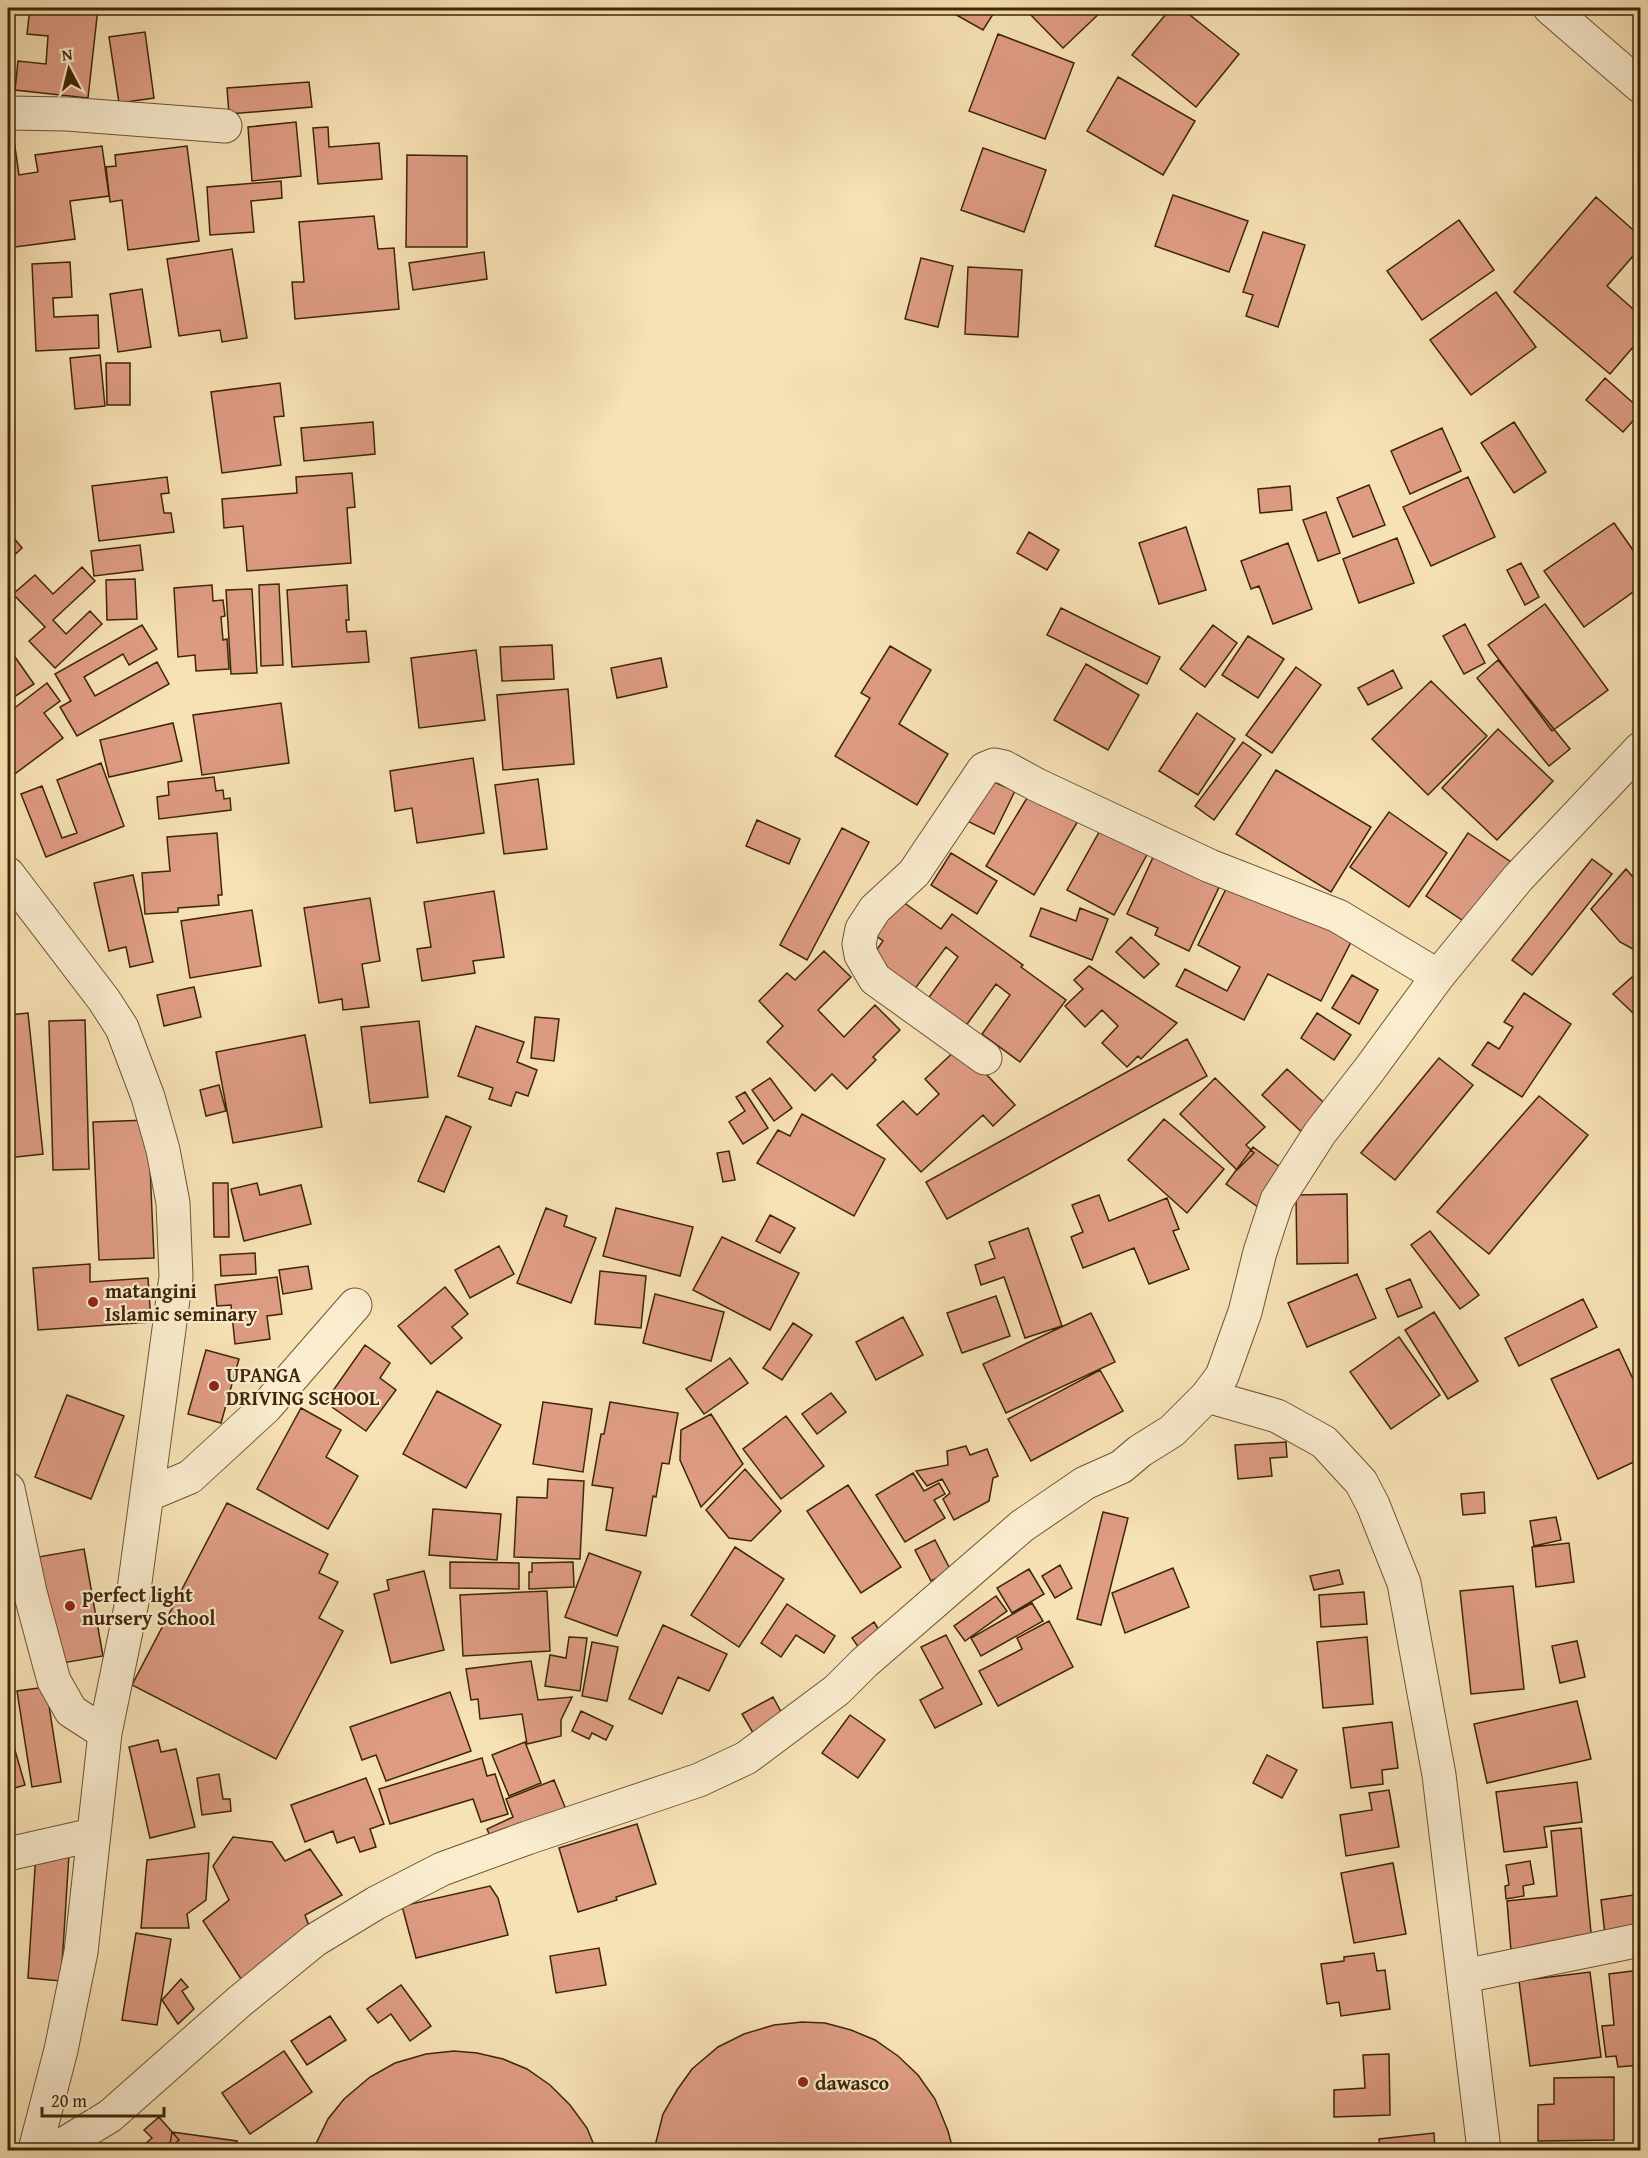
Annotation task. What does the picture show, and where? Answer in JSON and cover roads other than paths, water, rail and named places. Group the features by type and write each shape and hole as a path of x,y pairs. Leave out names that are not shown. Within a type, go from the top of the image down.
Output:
{"street":[{"path":"1550,8 1641,86"},
{"path":"8,113 67,114 225,126"},
{"path":"54,2151 110,2116 240,2001 315,1940 376,1903 442,1869 699,1780 746,1758 837,1690 864,1663 1022,1526 1085,1483 1121,1467 1140,1451 1172,1431 1207,1396 1222,1376 1233,1348 1277,1200 1320,1133 1438,976 1518,878 1641,749"},
{"path":"985,1058 874,979 861,955 859,944 862,928 875,909 914,873 984,769 994,765 1004,767 1037,785 1210,866 1338,916 1438,976"},
{"path":"12,890 104,1000 122,1028 148,1097 163,1150 173,1203 176,1277 133,1597 105,1733 92,1834 81,1952 61,2049 35,2151"},
{"path":"147,1495 190,1477 266,1407 355,1305"},
{"path":"1207,1396 1277,1416 1324,1442 1361,1482 1373,1505 1404,1583 1439,1775 1485,2151"},
{"path":"8,1489 30,1592 54,1681 71,1711 105,1733"},
{"path":"8,1854 92,1834"},
{"path":"1464,1976 1641,1940"}],"place":[{"name":"matangini Islamic seminary","path":"93,1302"},
{"name":"UPANGA DRIVING SCHOOL","path":"214,1386"},
{"name":"perfect light nursery School","path":"70,1606"},
{"name":"dawasco","path":"803,2082"}]}
